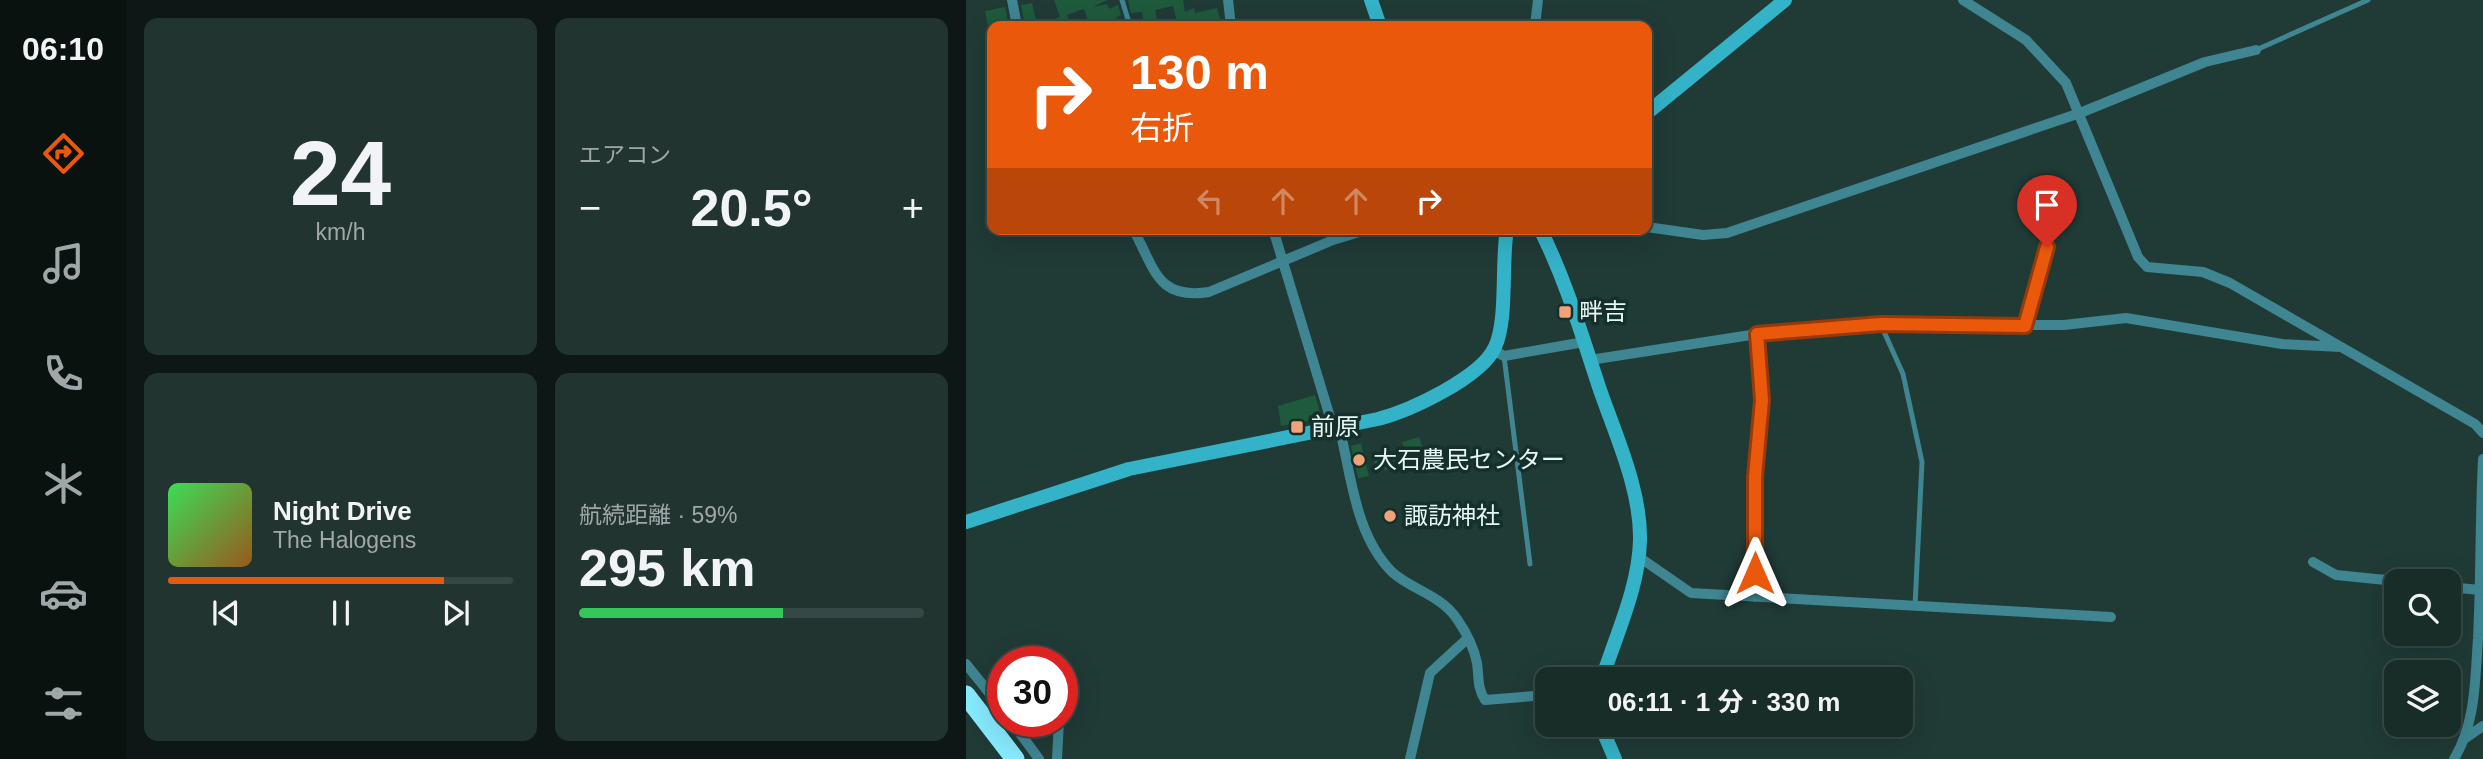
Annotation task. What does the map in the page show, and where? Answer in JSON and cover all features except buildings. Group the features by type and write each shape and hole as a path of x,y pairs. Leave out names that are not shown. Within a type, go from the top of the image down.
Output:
{"highway":[{"path":"966,695 1016,759"}],"street":[{"path":"1012,0 1016,21"},
{"path":"1228,0 1230,21"},
{"path":"1371,0 1378,21"},
{"path":"1536,21 1538,0"},
{"path":"1652,109 1786,0"},
{"path":"1963,0 2026,40 2066,83 2138,257 2147,267 2203,272 2254,295 2474,424 2483,433"},
{"path":"1652,228 1703,235 1727,233 2080,113 2205,62 2256,50"},
{"path":"1136,235 1163,284 1182,294 1209,292 1349,235"},
{"path":"1275,235 1336,427 1359,514 1382,560 1393,573 1438,600 1456,616 1468,638 1485,699 1535,696"},
{"path":"1498,353 1507,235"},
{"path":"1543,235 1560,272 1590,360 1633,492 1639,524 1639,557 1606,667"},
{"path":"1590,360 1757,334 1881,324 2025,326 2140,318 2281,344 2340,347"},
{"path":"1755,597 1755,477 1762,400 1757,334"},
{"path":"966,522 1129,469 1406,410 1498,353 1584,342"},
{"path":"2454,759 2465,739 2475,679 2483,459"},
{"path":"1639,557 1691,593 2110,617"},
{"path":"2313,562 2336,575 2384,580"},
{"path":"2461,588 2480,590"},
{"path":"1410,759 1430,673 1468,638"},
{"path":"966,664 987,689"},
{"path":"2465,739 2483,726"},
{"path":"1023,737 1039,759"},
{"path":"1057,759 1058,737"},
{"path":"1606,737 1615,759"}],"lane":[{"path":"1122,0 1128,21"},
{"path":"2256,50 2368,0"},
{"path":"2025,326 2047,247"},
{"path":"1881,324 1903,374 1922,463 1915,606"},
{"path":"1498,353 1530,564"}],"place":[{"name":"畔吉","path":"1565,312"},
{"name":"前原","path":"1297,427"},
{"name":"大石農民センター","path":"1359,460"},
{"name":"諏訪神社","path":"1390,516"}],"route":[{"path":"1755,573 1755,477 1762,400 1757,334 1881,324 2025,326 2047,247"}]}
